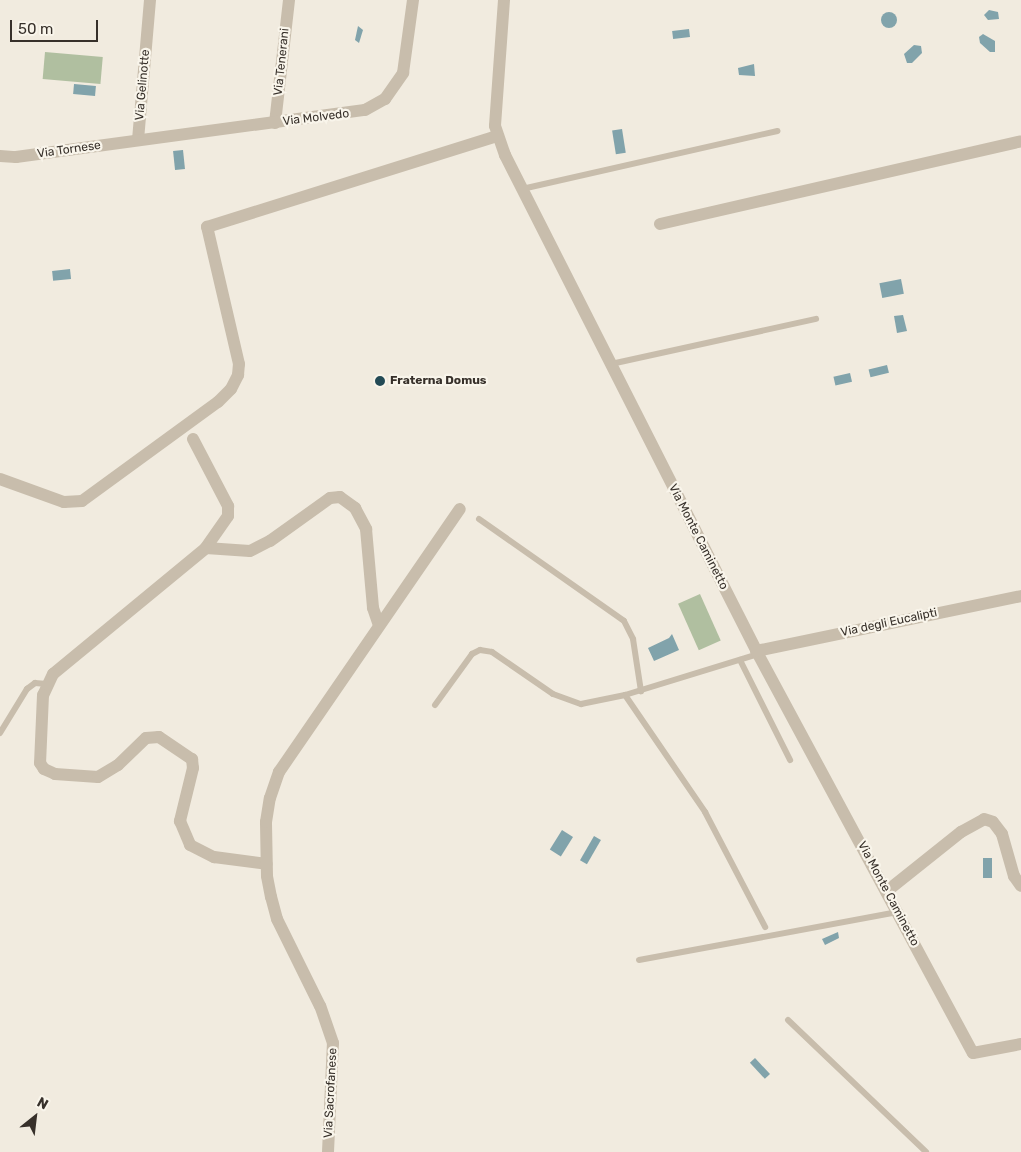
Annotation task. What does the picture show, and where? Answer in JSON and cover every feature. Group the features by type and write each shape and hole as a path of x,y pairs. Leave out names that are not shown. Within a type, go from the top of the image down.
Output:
{"street":[{"name":"Via Gelinotte","path":"138,140 150,0"},
{"name":"Via Tenerani","path":"275,123 289,0"},
{"name":"Via Molvedo","path":"138,140 352,114 385,99 402,73 413,0"},
{"name":"Via Monte Caminetto","path":"504,0 495,114 497,136 522,190 757,652 973,1053 1021,1044"},
{"path":"0,479 64,502 82,501 218,402 231,389 238,375 239,364 208,228 497,136"},
{"name":"Via Tornese","path":"0,156 16,157 138,140"},
{"path":"660,224 1021,141"},
{"path":"193,438 228,506 228,516 206,548 73,656 47,684 39,754 44,769 66,776 102,776 118,766 146,738 159,737 192,758 193,768 180,821 190,845 214,857 267,864"},
{"path":"206,548 250,551 270,541 330,498 340,497 355,508 366,529 373,608 380,626"},
{"name":"Via Sacrofanese","path":"328,1152 334,1055 328,1024 277,919 267,864 266,822 279,772 460,509"},
{"name":"Via degli Eucalipti","path":"757,652 1021,596"},
{"path":"887,891 961,832 984,819 993,822 1002,834 1014,876 1021,886"}],"lane":[{"path":"522,190 777,131"},
{"path":"611,364 816,319"},
{"path":"479,519 624,621 633,639 641,690"},
{"path":"435,705 472,654 480,650 492,652 568,702 581,704 625,695 740,660 757,652"},
{"path":"740,660 790,760"},
{"path":"0,734 28,689 36,683 47,684"},
{"path":"625,695 705,812 764,927"},
{"path":"639,960 898,912"},
{"path":"788,1020 926,1152"}],"green space":[{"path":"45,52 103,57 100,84 43,79"},
{"path":"700,594 721,641 699,650 678,604"}],"water":[{"path":"989,10 998,12 999,19 988,20 984,15"},
{"path":"889,12 897,20 889,28 881,20"},
{"path":"358,26 363,30 359,43 355,40"},
{"path":"689,29 690,37 673,39 672,31"},
{"path":"983,34 995,41 995,52 990,52 980,43 979,37"},
{"path":"914,45 921,46 922,53 912,63 907,63 904,54"},
{"path":"754,64 755,76 739,75 738,68"},
{"path":"74,84 96,86 95,96 73,94"},
{"path":"622,129 626,153 616,154 612,131"},
{"path":"183,150 185,169 175,170 173,151"},
{"path":"70,269 71,279 53,281 52,271"},
{"path":"901,279 904,294 882,298 879,283"},
{"path":"903,315 907,331 897,333 894,316"},
{"path":"887,365 889,373 870,377 869,370"},
{"path":"850,373 852,382 835,386 833,377"},
{"path":"672,634 679,650 654,661 648,648 669,638"},
{"path":"562,830 573,837 561,856 550,850"},
{"path":"594,836 601,840 587,864 580,860"},
{"path":"983,858 992,858 992,878 983,878"},
{"path":"838,932 839,938 825,945 822,939"},
{"path":"755,1058 770,1074 765,1079 750,1063"}],"place":[{"name":"Fraterna Domus","path":"380,381"}]}
